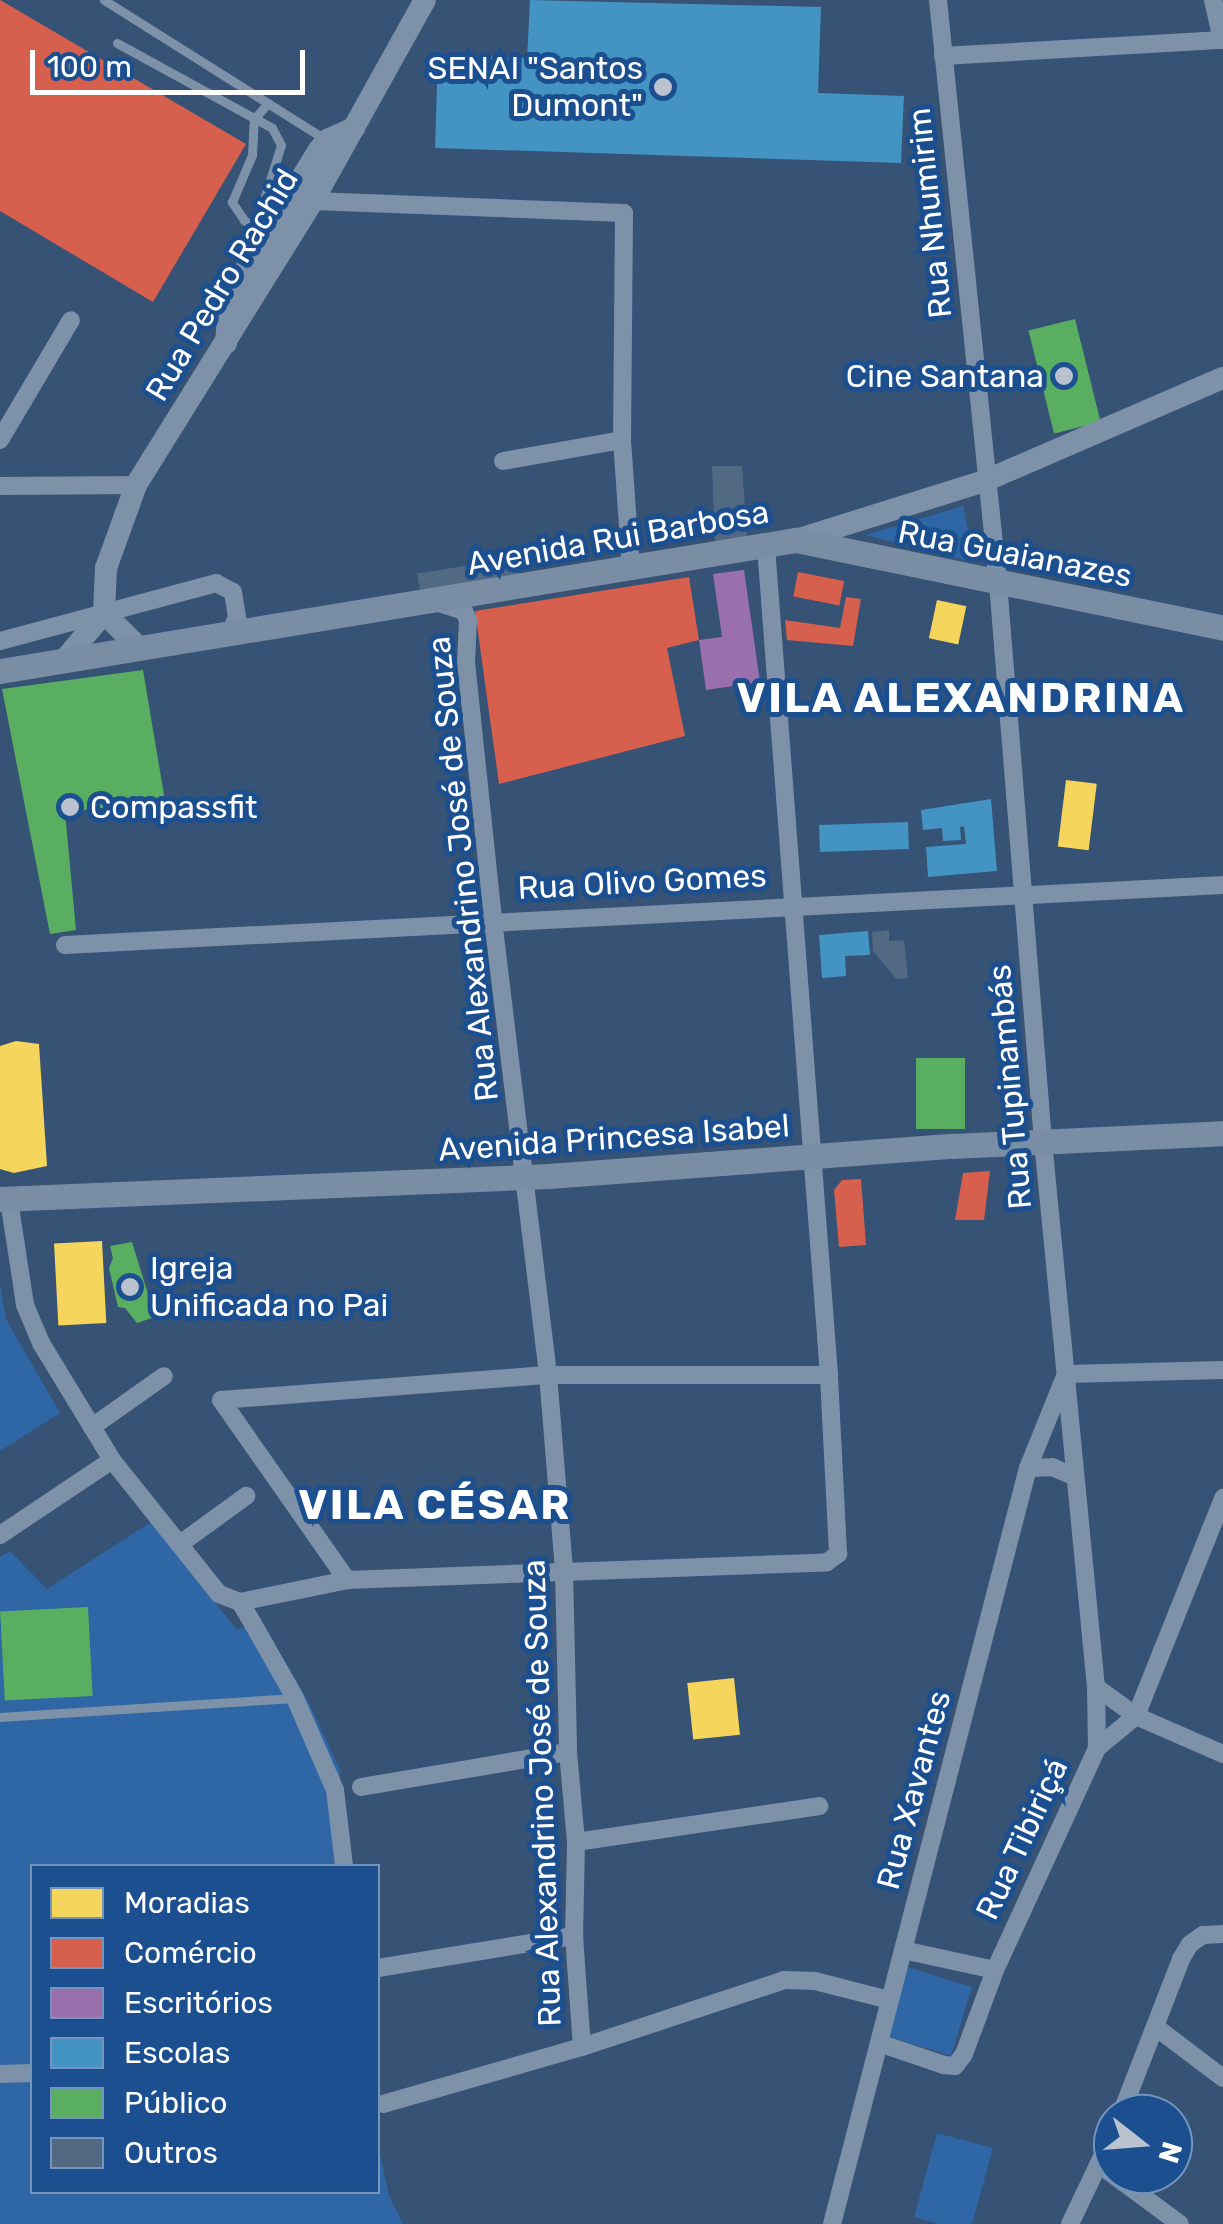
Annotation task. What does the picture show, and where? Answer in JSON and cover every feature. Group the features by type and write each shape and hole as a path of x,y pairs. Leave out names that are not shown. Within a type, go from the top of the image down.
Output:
{"main road":[{"name":"Avenida Rui Barbosa","path":"0,671 436,603 796,540"},
{"name":"Rua Guaianazes","path":"796,540 1223,628"},
{"name":"Avenida Princesa Isabel","path":"4,1199 526,1176 1043,1141 1223,1133"}],"street":[{"name":"Rua Pedro Rachid","path":"104,613 106,568 136,485 312,201 425,0"},
{"name":"Rua Nhumirim","path":"938,0 987,480"},
{"path":"943,56 1222,40 1213,0"},
{"path":"226,343 230,295 327,140 354,128"},
{"path":"312,201 624,213 622,440 631,570"},
{"path":"0,440 71,320"},
{"name":"Avenida Rui Barbosa","path":"796,540 987,480 1223,378"},
{"path":"504,461 622,440"},
{"name":"Rua Tupinambás","path":"987,480 1043,1141 1096,1688 1097,1748"},
{"path":"0,486 136,485"},
{"path":"4,1199 25,1305 41,1343 112,1460 219,1594 240,1602 347,1580 827,1562 838,1554 813,1158 766,547"},
{"path":"0,641 216,582 232,592 236,617 228,636"},
{"name":"Rua Alexandrino José de Souza","path":"436,603 464,611 468,620 466,662 493,920 548,1375 564,1570 568,1752 576,1842 574,1936 582,2048"},
{"path":"104,613 139,648"},
{"path":"66,658 104,613"},
{"name":"Rua Olivo Gomes","path":"65,945 1223,885"},
{"path":"1066,1374 1223,1370"},
{"name":"Rua Xavantes","path":"832,2224 1028,1468 1066,1374"},
{"path":"347,1580 220,1400 548,1375 828,1375"},
{"path":"92,1427 164,1376"},
{"path":"0,1535 112,1460"},
{"path":"1028,1468 1052,1467 1075,1477"},
{"path":"180,1544 246,1496"},
{"name":"Rua Tibiriçá","path":"879,2043 944,2065 955,2066 964,2054 995,1970 1097,1748 1136,1716 1223,1498"},
{"path":"240,1602 295,1698 335,1790 344,1864"},
{"path":"1096,1688 1136,1716 1223,1754"},
{"path":"361,1786 568,1752"},
{"path":"576,1842 818,1806"},
{"path":"1129,2094 1190,1944 1203,1935 1223,1934"},
{"path":"380,1968 574,1936"},
{"path":"903,1950 995,1970"},
{"path":"383,2104 582,2048 784,1980 815,1981 888,2000"},
{"path":"1156,2028 1223,2078"},
{"path":"0,2074 30,2073"},
{"path":"1070,2224 1093,2179"},
{"path":"1139,2194 1180,2224"}],"lane":[{"path":"104,0 327,140"},
{"path":"117,43 254,119 280,138 279,154 265,188 266,196 280,212"},
{"path":"266,236 244,220 232,202 252,154 254,119 268,103"},
{"path":"0,1717 295,1698"}],"shaded area":[{"path":"963,506 974,562 865,535"},
{"path":"0,1285 6,1319 60,1413 0,1451"},
{"path":"151,1522 237,1630 261,1620 308,1701 340,1770 344,1864 30,1864 30,2194 380,2194 380,2153 389,2196 403,2224 0,2224 0,1557 10,1551 47,1589"},
{"path":"907,1967 972,1987 951,2056 886,2036"},
{"path":"937,2133 993,2148 972,2224 939,2224 914,2217"}],"building: Moradias":[{"path":"937,600 966,606 958,644 929,638"},
{"path":"1066,780 1097,784 1089,850 1058,847"},
{"path":"16,1041 39,1044 47,1166 14,1173 0,1169 0,1046"},
{"path":"102,1241 106,1323 58,1325 54,1244"},
{"path":"734,1678 740,1735 693,1740 687,1683"}],"building: Comércio":[{"path":"0,0 246,144 153,302 0,211"},
{"path":"798,572 844,581 839,606 793,597"},
{"path":"689,577 699,640 667,648 685,736 499,784 475,611"},
{"path":"846,597 861,599 853,646 787,640 785,620 840,628"},
{"path":"990,1171 984,1220 955,1220 963,1173"},
{"path":"861,1179 866,1245 839,1247 834,1190 842,1180"}],"building: Escritórios":[{"path":"744,570 760,682 706,690 699,640 722,637 713,574"}],"building: Escolas":[{"path":"530,0 821,7 818,93 904,96 901,163 435,148 438,55 527,58"},
{"path":"991,799 997,871 928,877 926,847 966,844 964,826 960,827 961,840 943,841 942,828 923,830 921,810"},
{"path":"908,822 909,849 820,852 819,825"},
{"path":"868,931 870,955 845,956 846,976 822,978 819,935"}],"building: Público":[{"name":"Cine Santana","path":"1075,319 1101,422 1054,433 1028,331"},
{"name":"Compassfit","path":"143,670 165,801 65,812 76,930 50,934 2,689"},
{"path":"916,1058 965,1058 965,1129 916,1129"},
{"name":"Igreja Unificada no Pai","path":"132,1242 155,1317 137,1323 125,1308 118,1307 109,1268 113,1258 110,1246"},
{"path":"88,1607 93,1696 5,1700 0,1612"}],"building: Outros":[{"path":"712,466 742,466 747,536 715,546"},
{"path":"515,558 519,582 421,597 417,573"},
{"path":"889,930 889,941 904,940 908,978 896,979 873,951 872,932"}],"place":[{"name":"SENAI \"Santos Dumont\"","path":"663,87"},
{"name":"Cine Santana","path":"1064,376"},
{"name":"Compassfit","path":"70,807"},
{"name":"Igreja Unificada no Pai","path":"130,1287"}],"district":[{"name":"VILA ALEXANDRINA","path":"961,698"},
{"name":"VILA CÉSAR","path":"435,1505"}]}
